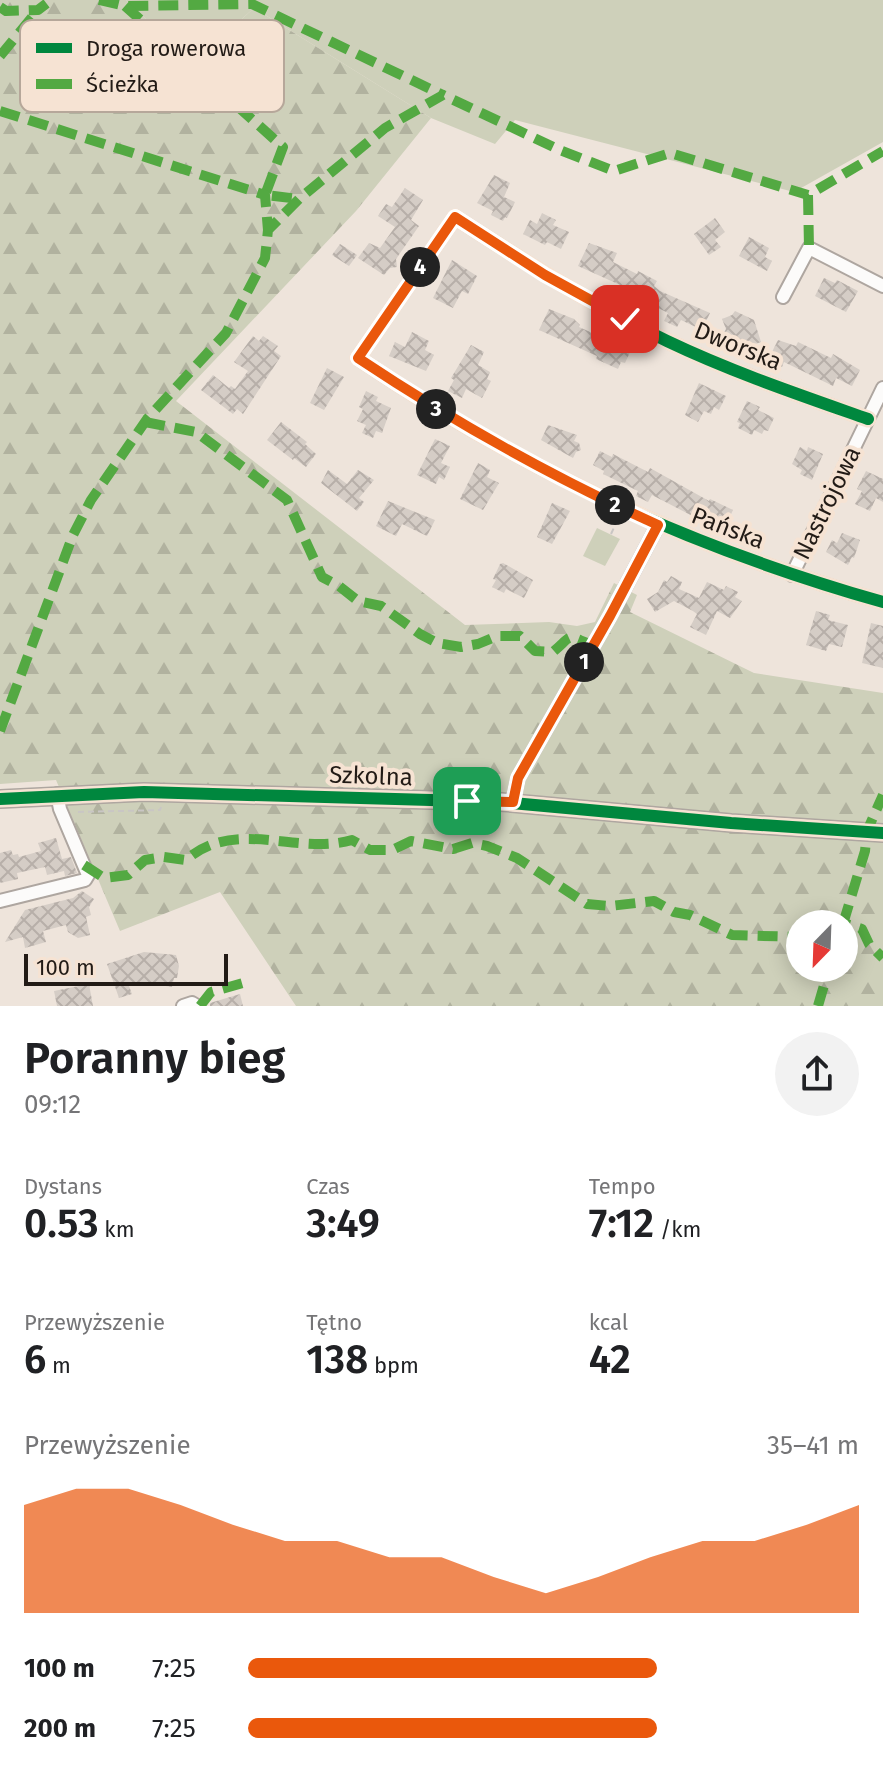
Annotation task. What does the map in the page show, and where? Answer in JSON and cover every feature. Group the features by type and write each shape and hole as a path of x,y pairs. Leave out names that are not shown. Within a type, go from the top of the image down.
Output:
{"street":[{"name":"Dworska","path":"358,358 455,217 584,298 669,342 734,370 868,419"},
{"path":"783,297 809,248 883,286"},
{"name":"Pańska","path":"358,358 495,445 623,509 792,575 883,602"},
{"name":"Nastrojowa","path":"792,575 883,388"},
{"path":"513,802 518,778 658,525"},
{"name":"Szkolna","path":"0,799 58,799 163,792 513,802 731,823 883,833"},
{"path":"0,901 85,880 88,875 58,799"},
{"path":"183,1006 192,1003 197,1006"}],"path":[{"path":"611,534 623,509"},
{"path":"58,799 68,804 69,812 160,810 165,804"}],"green space":[{"path":"0,0 126,0 147,20 20,20 20,112 284,112 284,27 431,118 356,211 176,401 465,625 549,622 577,626 595,622 614,583 637,595 630,612 754,673 883,693 883,1006 296,1006 220,892 120,931 56,780 0,784"},
{"path":"126,0 883,0 883,142 794,192 515,120 495,144 431,118 284,27 284,20 273,20 254,8 241,20 147,20"},
{"path":"254,8 273,20 241,20"},
{"path":"597,528 620,539 605,566 583,556"}],"building":[{"path":"494,175 510,183 504,197 515,202 503,221 491,215 493,211 477,203"},
{"path":"405,188 423,200 411,220 419,226 396,259 397,267 390,268 384,275 358,258 369,243 380,248 395,227 378,216 386,204 392,207"},
{"path":"542,213 556,220 553,225 569,232 561,249 523,234 530,220 537,224"},
{"path":"715,218 725,232 715,240 721,247 709,255 694,234"},
{"path":"749,237 769,248 765,257 772,261 767,271 739,256"},
{"path":"589,243 617,253 613,262 657,281 654,286 660,291 710,313 702,330 681,320 677,327 664,321 668,313 627,292 629,289 578,266"},
{"path":"340,244 357,255 349,266 332,255"},
{"path":"452,260 477,276 468,294 462,291 453,308 433,298"},
{"path":"824,278 835,283 837,280 858,291 846,312 815,296"},
{"path":"549,309 574,319 579,327 631,350 625,363 621,362 618,369 539,330"},
{"path":"735,311 754,320 761,342 745,348 734,343 731,350 718,344 726,329 722,319"},
{"path":"412,332 429,341 425,350 434,355 426,371 389,356 395,342 405,347"},
{"path":"253,336 259,341 263,336 278,346 274,351 281,356 243,414 237,409 233,414 201,390 213,375 235,389 248,371 234,362"},
{"path":"778,340 796,346 798,342 831,358 833,354 860,370 852,386 836,378 833,386 784,362 782,367 768,360"},
{"path":"471,345 484,352 478,365 490,372 487,379 491,381 482,398 466,389 462,398 448,391 454,380 451,378"},
{"path":"327,368 344,377 324,410 310,403"},
{"path":"699,383 726,396 719,410 714,407 711,414 704,411 698,422 685,415"},
{"path":"366,391 378,397 376,401 391,408 382,433 376,431 373,438 362,433 366,425 357,421"},
{"path":"747,401 774,418 768,431 764,430 762,434 754,430 752,435 738,428 740,423 737,422"},
{"path":"281,422 307,442 305,444 316,454 306,467 267,440"},
{"path":"548,425 577,435 574,441 579,443 581,450 573,458 541,440"},
{"path":"435,439 450,446 441,463 450,467 444,480 439,477 436,484 417,475"},
{"path":"800,447 823,454 812,480 800,474 802,470 792,464"},
{"path":"600,451 612,457 613,454 648,472 650,468 709,501 733,510 725,527 706,517 704,522 652,495 648,502 636,496 638,491 603,474 604,471 593,465"},
{"path":"478,463 490,470 487,477 499,483 483,510 460,499"},
{"path":"328,470 347,484 358,470 374,480 359,498 364,502 357,511 321,483"},
{"path":"866,471 883,479 883,502 876,498 870,511 855,504 862,491 857,489"},
{"path":"388,501 435,520 427,536 402,524 396,536 376,526"},
{"path":"552,503 570,511 552,544 537,537"},
{"path":"842,533 860,540 848,565 826,552 832,540 837,543"},
{"path":"503,563 533,580 524,598 506,589 504,593 492,587 496,580 493,579"},
{"path":"671,576 682,582 679,589 699,598 707,582 738,592 735,597 742,601 730,618 717,611 706,635 690,627 697,614 693,611 674,601 655,612 647,599 658,592 664,580 667,582"},
{"path":"816,611 830,615 828,620 848,625 842,647 829,644 826,651 806,645"},
{"path":"871,623 883,626 883,668 862,663"},
{"path":"56,838 62,859 71,857 77,873 65,876 64,871 47,875 45,867 17,873 18,879 0,883 0,853 11,850 13,855 18,854 19,857 41,851 38,843"},
{"path":"82,891 94,899 89,907 91,915 86,917 90,935 78,938 68,932 66,925 43,931 46,942 25,948 23,937 5,942 25,910 73,898"},
{"path":"144,952 176,955 179,966 177,978 174,978 172,987 142,982 129,986 132,994 119,998 107,964"},
{"path":"89,984 93,1006 57,1006 54,991"},
{"path":"240,994 243,1006 210,1006 210,1003"}],"marked path":[{"path":"0,7 6,11 38,10 51,0"},
{"path":"99,0 125,6 252,4 443,95"},
{"path":"125,6 141,20"},
{"path":"30,20 38,10"},
{"path":"0,56 20,32"},
{"path":"0,731 73,535 91,500 147,419 226,333 265,258 268,230 299,199 385,128 443,95 560,150 614,171 670,153 808,195 883,151"},
{"path":"0,111 265,195 268,230"},
{"path":"244,112 283,147 265,195 299,199"},
{"path":"808,195 809,248"},
{"path":"145,422 196,432 287,500 322,577 358,601 381,606 437,643 461,647 497,636 520,636 535,651 553,652 570,638 593,645"},
{"path":"847,910 865,851 867,831 883,795"},
{"path":"84,865 104,878 128,875 145,860 164,857 186,860 205,847 246,839 310,844 352,840 370,850 392,850 411,841 453,849 472,843 517,858 587,904 610,906 654,901 732,935 786,937"},
{"path":"858,928 883,958"},
{"path":"200,1006 211,992 250,981"},
{"path":"818,1006 825,982"}],"cycle path":[{"path":"868,419 741,373 667,341 612,313 455,217 358,358 483,436 610,502 743,557 883,602"},
{"path":"0,799 144,792 501,802 883,833"}],"route":[{"path":"467,801 513,802 518,778 658,525 577,488 495,445 358,358 455,217 545,275 625,319"}]}
